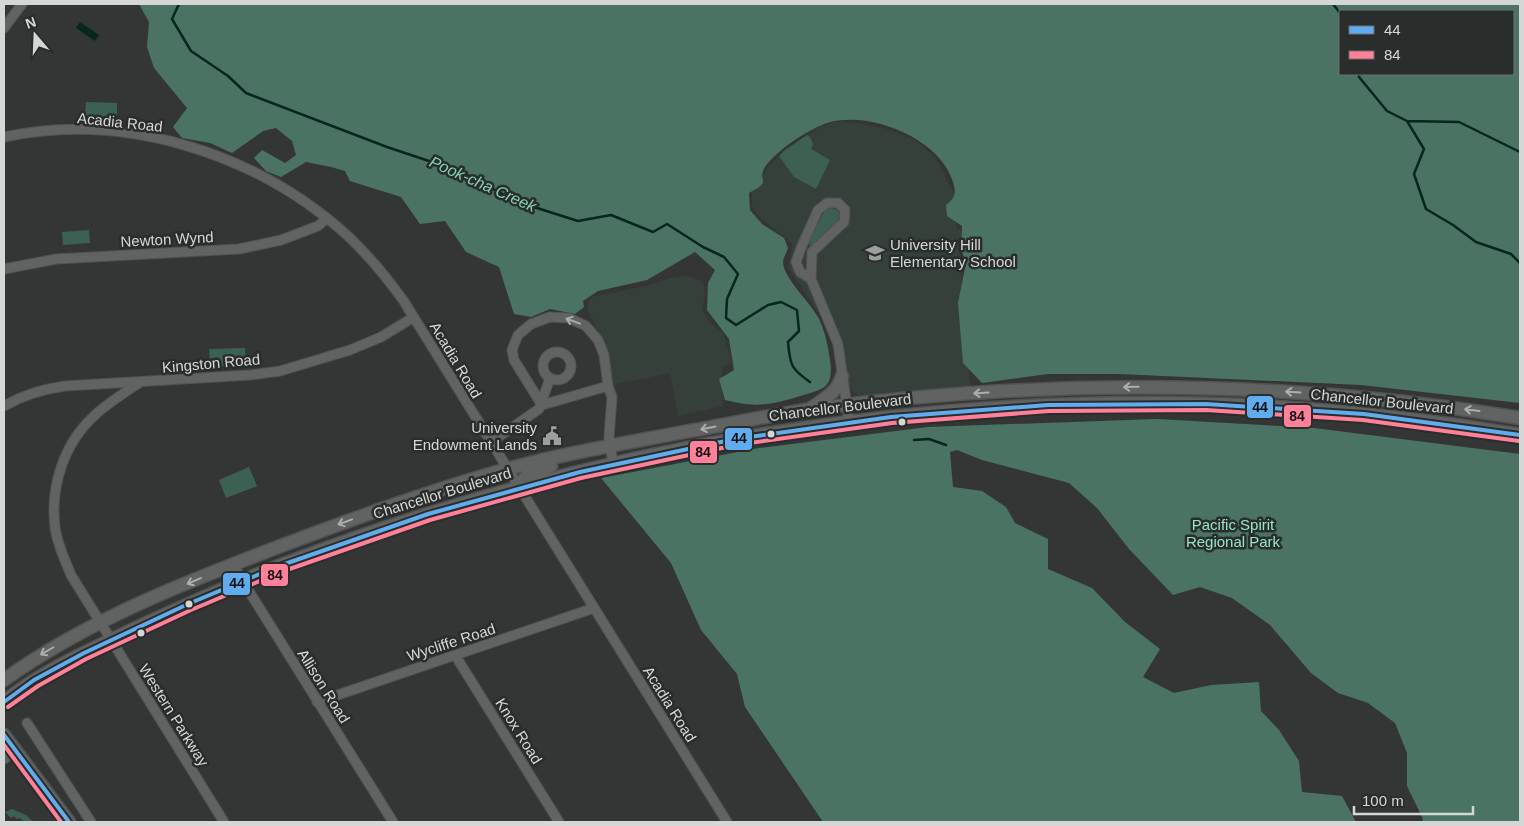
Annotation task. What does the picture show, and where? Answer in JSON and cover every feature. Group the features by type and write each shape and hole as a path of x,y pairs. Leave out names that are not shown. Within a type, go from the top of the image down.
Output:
{"main road":[{"path":"809,410 834,392 842,376"},
{"name":"Chancellor Boulevard","path":"4,680 36,657 100,623 233,564 377,510 508,469 611,446 809,410 1029,389 1150,387 1312,393 1392,400 1520,418"},
{"name":"Chancellor Boulevard","path":"4,702 49,672 111,640 242,580 334,545 432,512 519,486 702,444 849,420 998,407 1146,403 1243,406 1392,417 1520,435"},
{"path":"519,486 528,474 584,452"},
{"path":"4,735 65,821"}],"street":[{"path":"4,28 22,4"},
{"name":"Acadia Road","path":"4,137 36,132 93,130 141,135 200,149 252,171 290,192 327,218 355,243 379,269 414,317 727,822"},
{"path":"811,279 800,272 796,262 818,210 827,203 838,203 845,210 844,222 812,252 811,279 838,344 849,420"},
{"name":"Newton Wynd","path":"4,269 56,260 239,249 260,246 297,235 318,226 327,218"},
{"path":"801,248 812,252"},
{"name":"Kingston Road","path":"4,406 47,388 250,375 280,371 350,350 381,336 414,317"},
{"path":"542,405 514,360 512,350 518,335 531,324 550,317 569,318 586,326 598,340 604,355 608,386 612,397 609,433 613,464"},
{"path":"542,405 542,398 550,378"},
{"name":"Western Parkway","path":"139,382 94,415 66,454 55,491 55,527 60,548 71,575 224,822"},
{"path":"491,442 542,405 608,386"},
{"name":"Allison Road","path":"233,564 393,822"},
{"name":"Wycliffe Road","path":"317,702 594,608"},
{"name":"Knox Road","path":"455,655 559,822"},
{"path":"27,723 90,822"},
{"path":"4,759 15,751"}],"shaded area":[{"path":"80,22 99,35 95,41 76,28"},
{"path":"86,102 117,103 117,118 85,116"},
{"name":"University Hill Elementary School","path":"835,122 851,122 884,128 915,140 936,158 954,194 957,230 961,230 962,239 958,239 970,386 865,397 855,394 840,374 835,350 826,324 788,267 793,244 758,216 752,206 752,190 769,166 785,150 820,127"},
{"path":"807,135 813,144 811,149 830,160 816,189 794,177 779,156"},
{"path":"829,208 837,210 839,214 838,220 810,246 809,241 824,212"},
{"path":"89,230 90,243 63,245 62,232"},
{"path":"686,276 703,281 705,294 702,309 709,322 723,333 732,363 722,366 723,406 678,416 670,373 608,386 601,337 588,310 588,303 592,297"},
{"path":"245,348 246,365 210,367 209,349"},
{"path":"249,467 257,486 226,498 219,480"},
{"path":"12,809 26,815 33,822 25,822 14,816 11,818 5,812"}],"green space":[{"path":"139,4 1520,4 1520,403 1361,385 1120,374 1048,374 982,383 963,363 958,303 966,263 961,249 962,226 947,216 946,205 955,194 952,179 944,164 917,139 899,130 862,120 844,120 827,123 802,136 785,147 770,161 763,172 763,183 749,193 750,210 762,224 784,238 788,248 783,260 784,268 821,324 830,360 829,382 821,389 771,403 754,405 725,400 719,379 734,370 729,339 707,310 708,283 715,270 695,252 647,280 598,291 583,301 584,307 575,314 550,309 531,317 514,314 499,267 466,252 445,221 420,224 401,197 350,181 345,171 331,167 306,162 281,177 266,171 254,158 262,150 285,163 296,155 292,141 276,128 263,131 232,153 210,143 182,138 173,127 187,108 154,68 147,47 149,22"},
{"name":"Pacific Spirit Regional Park","path":"1157,419 1314,428 1520,454 1520,822 1422,822 1423,819 1407,786 1407,753 1395,723 1368,703 1338,693 1311,673 1270,625 1232,598 1200,587 1173,595 1129,549 1097,508 1069,483 982,460 957,450 950,452 953,487 982,491 1006,507 1015,523 1048,539 1048,569 1092,588 1125,622 1160,649 1143,677 1174,693 1211,685 1259,682 1261,711 1279,730 1299,761 1302,792 1342,796 1356,822 823,822 745,707 737,674 701,630 671,563 601,478 759,448 928,427"}],"waterway":[{"name":"Pook-cha Creek","path":"179,4 172,19 191,51 228,76 246,93 387,147 462,172 515,201 578,221 611,215 653,232 667,224 703,247 724,257 738,274 727,299 726,318 736,325 768,305 781,302 797,310 799,331 788,342 790,356 795,370 810,382"},
{"path":"1333,4 1339,12"},
{"path":"1359,75 1387,111 1407,121 1424,149 1414,174 1426,209 1453,225 1476,242 1511,254 1520,263"},
{"path":"1407,121 1459,122 1520,152"},
{"name":"Pook-cha Creek","path":"914,440 929,439 946,445"}],"transit line":[{"name":"44","path":"4,702 34,680 84,653 188,604 279,566 428,514 580,472 735,439 891,417 1048,405 1206,404 1364,414 1520,435"},
{"name":"84","path":"8,707 38,686 86,659 191,610 281,572 430,520 581,478 736,445 892,423 1049,411 1206,410 1363,420 1519,441"},
{"name":"44","path":"4,735 69,822"},
{"name":"84","path":"4,745 61,822"}],"place":[{"name":"University Hill Elementary School","path":"875,253"},
{"name":"University Endowment Lands","path":"552,436"}]}
